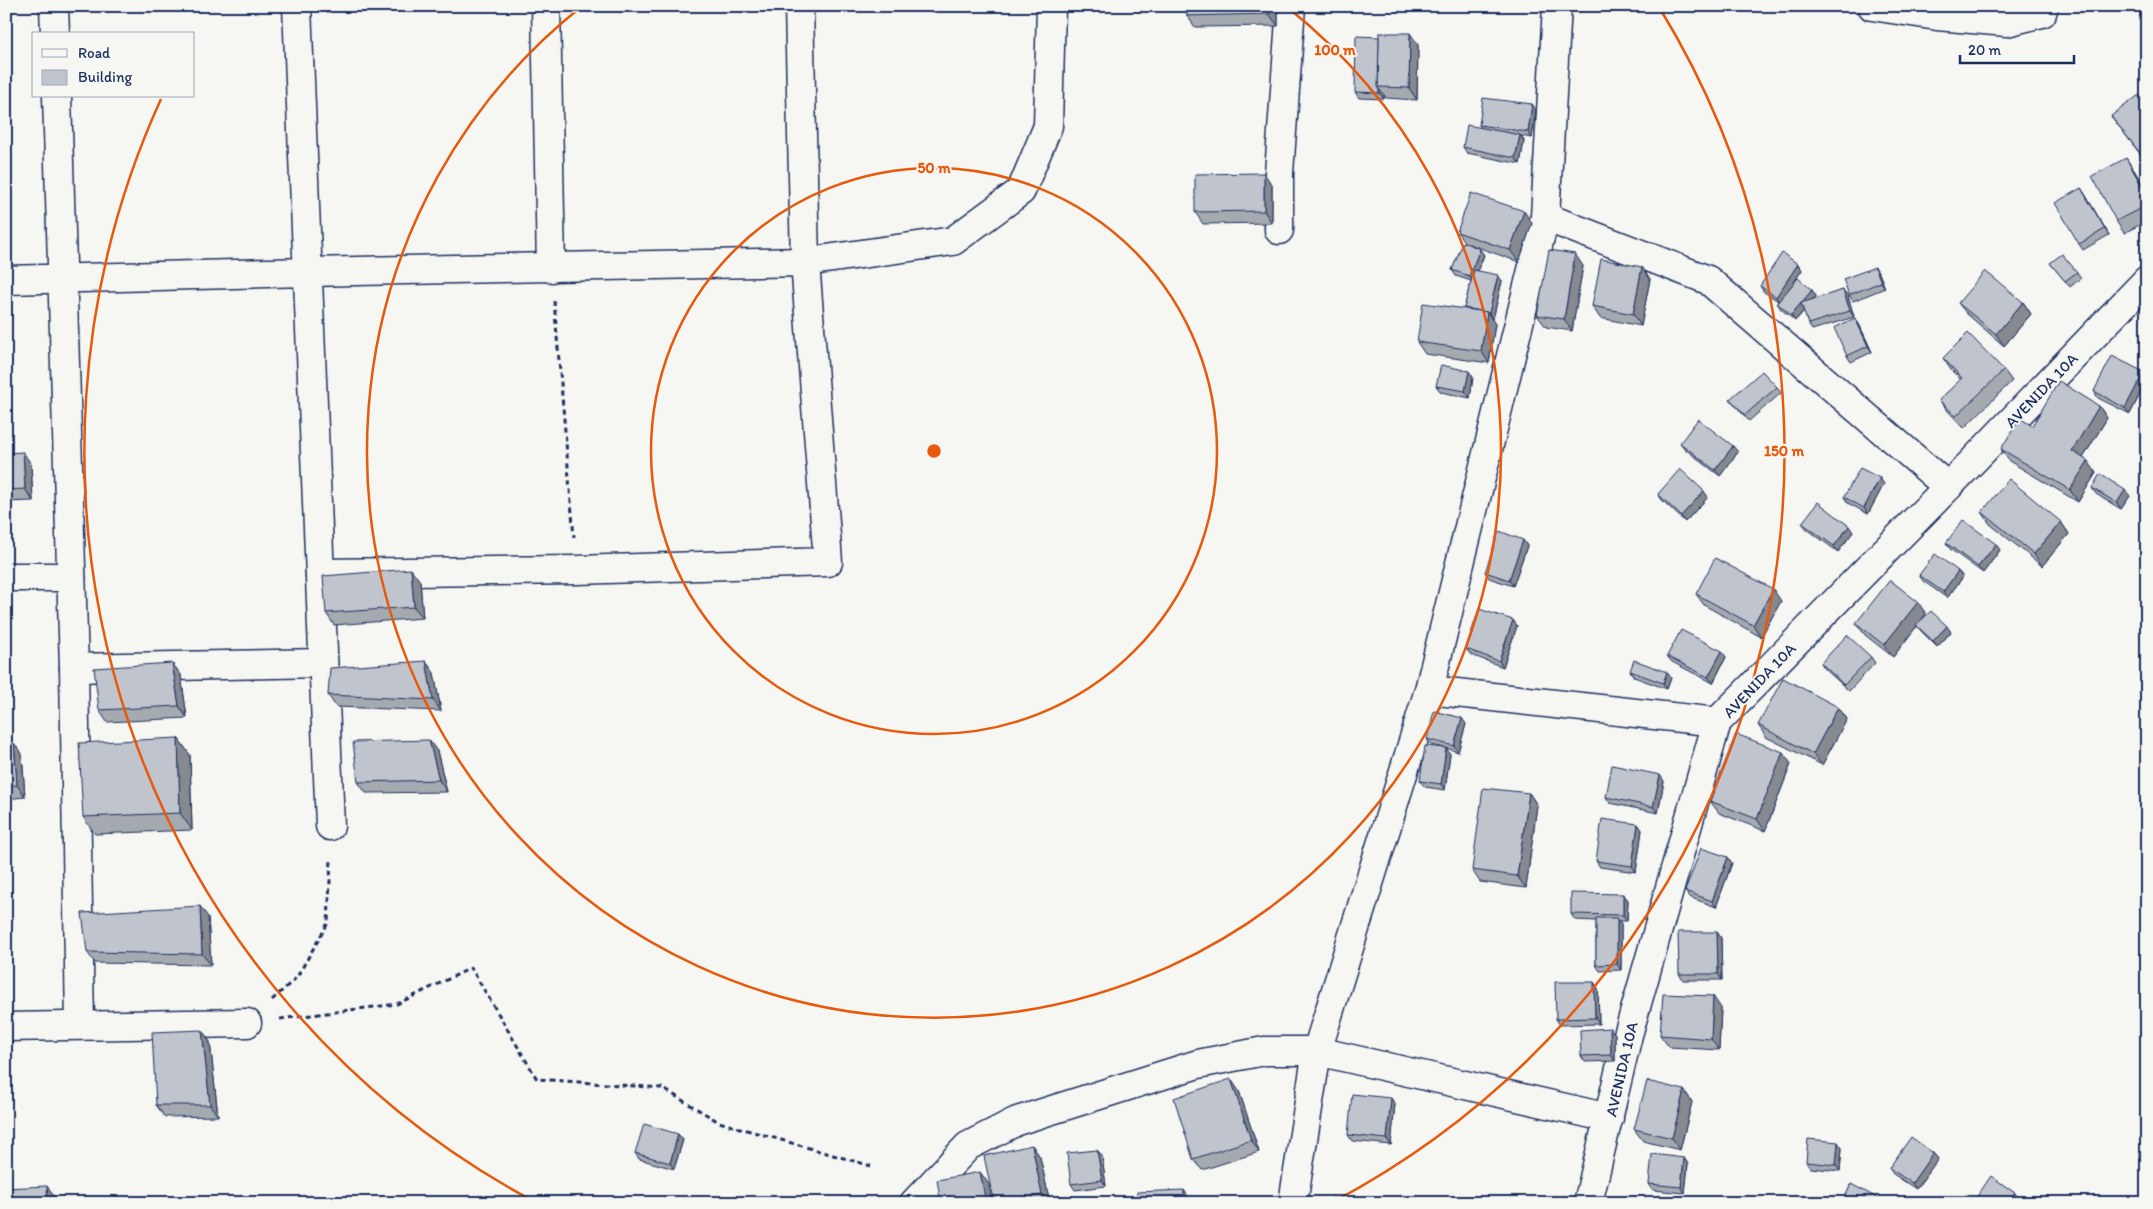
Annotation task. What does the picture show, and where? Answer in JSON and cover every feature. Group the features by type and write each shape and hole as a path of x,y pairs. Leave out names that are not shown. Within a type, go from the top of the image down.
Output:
{"street":[{"path":"54,6 55,32"},
{"path":"297,6 330,826"},
{"path":"546,6 551,268"},
{"path":"320,573 577,570 828,562 805,262 799,6"},
{"path":"6,280 805,262 953,240 1021,191 1048,126 1051,6"},
{"path":"1279,230 1280,173 1291,6"},
{"path":"1293,1203 1317,1051 1429,690 1545,218 1557,6"},
{"path":"1872,6 1937,16 2007,22 2042,13 2044,6"},
{"path":"56,98 74,668 80,1025"},
{"path":"1545,218 1708,280 1948,487"},
{"name":"AVENIDA 10A","path":"1588,1203 1628,1035 1717,722 1948,487 2147,280"},
{"path":"6,577 71,577"},
{"path":"74,668 323,663"},
{"path":"1429,690 1717,722"},
{"path":"6,1027 247,1023"},
{"path":"914,1203 968,1146 1017,1120 1198,1064 1264,1051 1317,1051 1609,1118"}],"path":[{"path":"551,268 577,570"},
{"path":"247,1023 297,977 328,923 332,868 330,826"},
{"path":"247,1023 397,1004 471,968 538,1079 662,1088 719,1122 871,1166"}],"building":[{"path":"1187,6 1269,6 1269,14 1187,16"},
{"path":"1379,33 1410,33 1409,88 1378,87"},
{"path":"1356,36 1379,37 1379,93 1355,92"},
{"path":"2139,95 2147,105 2147,162 2111,116"},
{"path":"1483,98 1532,104 1528,132 1479,125"},
{"path":"1467,125 1520,135 1515,158 1463,147"},
{"path":"2126,158 2147,195 2147,205 2116,221 2092,176"},
{"path":"1264,173 1264,211 1195,212 1195,174"},
{"path":"2081,188 2105,229 2079,244 2055,203"},
{"path":"1471,193 1524,211 1510,250 1457,232"},
{"path":"1463,242 1480,249 1469,276 1452,270"},
{"path":"1549,250 1575,254 1564,319 1537,315"},
{"path":"1782,253 1798,264 1776,297 1760,286"},
{"path":"2062,254 2077,272 2065,281 2050,263"},
{"path":"1601,259 1642,267 1633,314 1592,306"},
{"path":"1875,267 1881,282 1849,295 1843,279"},
{"path":"1474,270 1498,275 1489,313 1464,308"},
{"path":"1985,271 2023,302 1996,334 1958,303"},
{"path":"1798,278 1812,290 1791,315 1777,303"},
{"path":"1843,290 1850,311 1808,324 1801,303"},
{"path":"1423,303 1487,312 1481,351 1417,342"},
{"path":"1855,318 1868,346 1847,356 1834,328"},
{"path":"1968,333 2004,370 1956,416 1939,400 1962,378 1943,358"},
{"path":"2112,356 2144,372 2125,408 2094,391"},
{"path":"1441,365 1469,371 1465,391 1436,386"},
{"path":"1762,371 1777,387 1745,415 1730,399"},
{"path":"2059,381 2099,406 2072,451 2088,461 2070,490 2001,449 2020,418 2032,426"},
{"path":"1698,419 1733,446 1715,470 1680,443"},
{"path":"23,452 25,489 6,490 6,453"},
{"path":"1860,468 1880,478 1864,508 1844,497"},
{"path":"1680,469 1704,491 1681,516 1658,494"},
{"path":"2100,474 2125,490 2117,503 2092,488"},
{"path":"2009,479 2061,522 2034,554 1982,512"},
{"path":"1818,502 1849,526 1834,546 1802,523"},
{"path":"1963,520 1996,544 1978,567 1946,543"},
{"path":"1499,531 1523,540 1509,580 1485,572"},
{"path":"1935,554 1958,571 1943,592 1919,575"},
{"path":"1715,558 1773,589 1753,625 1696,594"},
{"path":"411,569 414,607 326,613 323,576"},
{"path":"1890,580 1918,602 1884,645 1856,623"},
{"path":"1479,609 1513,620 1499,661 1466,649"},
{"path":"1931,611 1947,626 1933,641 1916,625"},
{"path":"1681,630 1722,651 1708,677 1667,656"},
{"path":"1847,635 1871,657 1844,685 1821,663"},
{"path":"1634,660 1667,672 1663,683 1630,671"},
{"path":"426,661 433,700 328,695 330,668"},
{"path":"172,663 179,706 99,710 94,668"},
{"path":"1783,678 1838,707 1813,754 1758,725"},
{"path":"1434,711 1462,718 1454,746 1427,739"},
{"path":"1736,734 1783,752 1757,819 1710,801"},
{"path":"178,738 180,813 83,817 79,743"},
{"path":"429,740 439,780 358,782 353,742"},
{"path":"14,743 17,785 6,786 6,744"},
{"path":"1425,746 1446,748 1441,784 1420,781"},
{"path":"1612,765 1660,775 1653,807 1606,797"},
{"path":"1483,788 1529,793 1517,876 1472,870"},
{"path":"1602,819 1638,824 1632,866 1596,861"},
{"path":"1701,848 1728,857 1712,901 1685,891"},
{"path":"1571,893 1623,894 1623,915 1571,914"},
{"path":"200,906 202,954 87,952 82,913"},
{"path":"1596,918 1617,918 1617,964 1596,965"},
{"path":"1678,932 1717,932 1718,974 1679,974"},
{"path":"1555,982 1594,982 1595,1018 1556,1019"},
{"path":"1663,994 1713,996 1711,1039 1660,1035"},
{"path":"1610,1028 1611,1055 1581,1056 1580,1030"},
{"path":"202,1030 210,1105 156,1105 152,1032"},
{"path":"1231,1079 1251,1140 1193,1159 1174,1098"},
{"path":"1647,1081 1684,1090 1672,1138 1634,1129"},
{"path":"1352,1094 1391,1098 1387,1139 1348,1135"},
{"path":"644,1124 678,1134 670,1163 635,1153"},
{"path":"1911,1137 1933,1153 1912,1183 1889,1168"},
{"path":"1808,1139 1838,1142 1836,1165 1806,1162"},
{"path":"1032,1145 1042,1195 1004,1203 994,1203 984,1156"},
{"path":"1097,1150 1102,1180 1071,1184 1067,1153"},
{"path":"1652,1154 1684,1158 1681,1187 1649,1184"},
{"path":"980,1172 986,1203 941,1203 937,1180"},
{"path":"1991,1176 2015,1193 2007,1203 1983,1203 1976,1198"},
{"path":"1851,1184 1883,1201 1882,1203 1842,1203"},
{"path":"47,1186 48,1203 6,1203 6,1188"},
{"path":"1184,1190 1184,1203 1137,1203 1137,1192"},
{"path":"1332,1198 1363,1203 1331,1203"}]}
